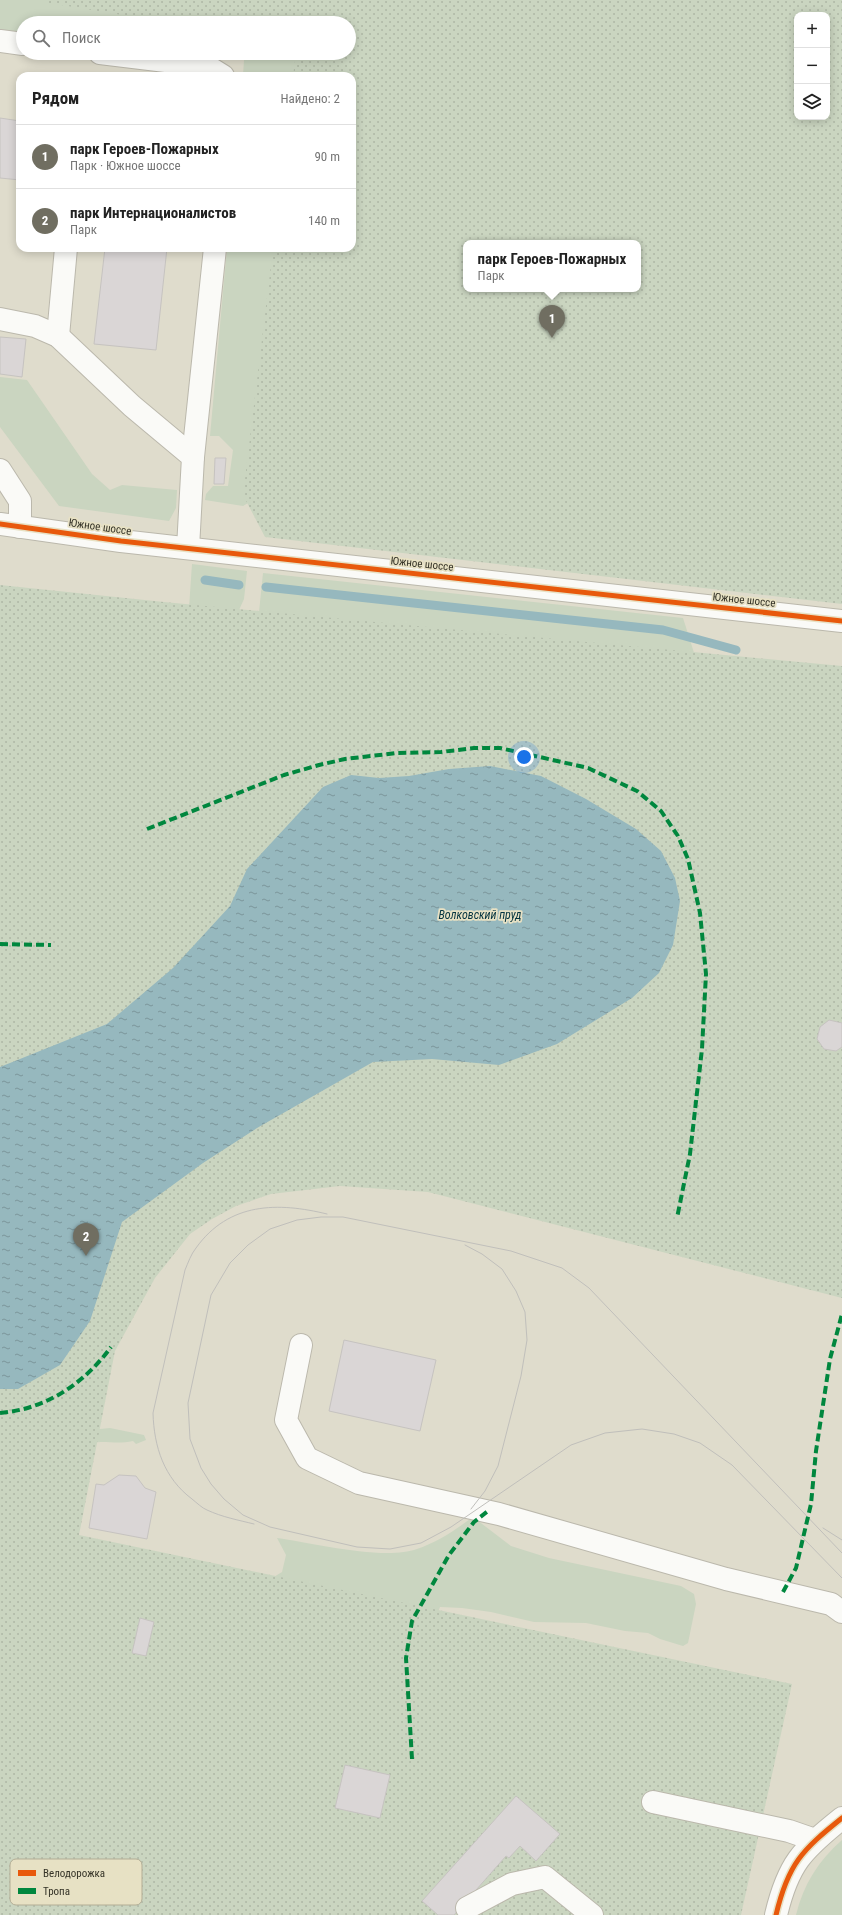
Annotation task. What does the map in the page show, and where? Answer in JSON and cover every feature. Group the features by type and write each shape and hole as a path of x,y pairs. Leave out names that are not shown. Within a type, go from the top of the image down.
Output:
{"street":[{"path":"0,41 16,43"},
{"path":"158,60 207,66 217,72"},
{"path":"58,336 66,252"},
{"path":"188,548 193,457 215,252"},
{"path":"0,319 35,326 58,336 132,406 193,457"},
{"path":"0,470 20,501 10,525"},
{"name":"Южное шоссе","path":"10,525 188,548 842,621"},
{"path":"301,1345 286,1420 307,1458 359,1483 499,1514 726,1579 831,1604 842,1612"},
{"path":"653,1802 789,1831 815,1840"},
{"path":"776,1915 782,1891 796,1862 815,1840 842,1818"},
{"path":"467,1908 512,1884 545,1877 592,1915"}],"green space":[{"path":"0,0 350,0 344,16 16,16 16,36 0,34"},
{"path":"48,0 842,0 842,604 265,537 243,495 273,252 356,252 356,72 294,72 295,60 356,60 356,16 128,16 49,3"},
{"path":"244,60 333,60 332,72 243,72"},
{"path":"227,252 317,252 260,496 243,506 205,500 206,494 213,486 228,486 233,450 219,436 210,436"},
{"path":"0,377 27,380 92,474 110,490 122,485 177,490 176,508 169,521 59,506 0,427"},
{"path":"192,564 247,571 244,599 239,610 189,608"},
{"path":"263,573 683,618 696,659 259,612"},
{"path":"0,585 164,602 842,666 842,1298 428,1192 340,1186 271,1194 236,1206 212,1219 190,1234 155,1278 115,1351 79,1535 792,1684 741,1915 0,1915"},
{"path":"110,1428 144,1435 146,1440 136,1444 133,1441 93,1443 86,1446 73,1461 81,1472 73,1476 66,1501 66,1552 82,1565 95,1569 101,1562 94,1551 100,1547 112,1557 131,1554 148,1556 181,1572 184,1582 204,1598 224,1601 251,1580 267,1581 282,1572 286,1555 277,1538 348,1550 386,1553 403,1552 417,1549 432,1543 473,1517 511,1546 549,1558 681,1586 694,1594 696,1604 688,1643 683,1646 660,1639 648,1633 625,1631 586,1623 534,1622 491,1612 462,1608 440,1607 434,1622 446,1641 471,1649 550,1649 556,1661 513,1692 518,1708 525,1721 518,1735 509,1737 499,1735 465,1686 443,1671 431,1670 421,1683 421,1695 430,1705 444,1712 443,1722 446,1732 452,1741 460,1748 480,1759 491,1762 502,1763 512,1759 521,1763 529,1764 544,1760 550,1756 566,1737 658,1753 658,1766 644,1792 415,1752 153,1698 167,1643 159,1640 153,1612 147,1611 146,1616 141,1615 138,1618 131,1654 147,1658 150,1647 153,1648 144,1685 139,1691 128,1693 98,1690 78,1680 79,1645 74,1603 44,1499 43,1483 57,1455 75,1437 90,1430"},
{"path":"842,1840 842,1915 796,1915 803,1893 813,1874 826,1856"}],"water":[{"name":"Волковский пруд","path":"490,766 541,776 586,799 636,829 661,851 675,878 680,901 673,945 659,973 632,998 557,1044 499,1065 432,1059 373,1062 257,1128 203,1163 122,1222 90,1321 60,1365 18,1389 0,1389 0,1067 107,1024 173,968 230,906 247,869 323,787 351,775 379,778 409,776 449,769"}],"building":[{"path":"0,118 16,120 16,180 0,178"},
{"path":"105,252 167,252 156,350 94,344"},
{"path":"0,337 26,339 22,377 0,374"},
{"path":"215,458 226,458 224,484 214,484"},
{"path":"829,1020 842,1023 842,1047 836,1051 824,1049 817,1039 820,1027"},
{"path":"344,1340 436,1360 420,1431 329,1411"},
{"path":"119,1475 136,1476 145,1488 156,1492 147,1539 89,1528 96,1484 104,1485"},
{"path":"140,1618 154,1622 146,1656 132,1653"},
{"path":"345,1765 390,1775 380,1818 335,1808"},
{"path":"516,1796 560,1834 536,1861 520,1846 509,1858 506,1856 454,1915 438,1915 422,1901"}],"waterway":[{"path":"205,580 239,585"},
{"path":"266,587 663,630 736,650"}],"tram line":[{"path":"254,1524 218,1515 205,1509 182,1491 174,1481 162,1461 158,1450 153,1413 185,1270 194,1250 209,1233 224,1222 239,1214 256,1209 273,1207 309,1210 327,1214"},
{"path":"842,1553 589,1288 562,1268 511,1251 343,1217 321,1217 297,1220 270,1229 248,1245 230,1263 211,1295 188,1403 190,1439 201,1468 211,1484 224,1499 243,1515 270,1527 357,1547 390,1549 421,1543 451,1527 571,1445 605,1433 642,1429 674,1434 700,1443 732,1465 842,1578"},
{"path":"465,1245 482,1254 502,1269 516,1291 525,1312 527,1340 521,1376 498,1466 485,1491 471,1509"},
{"path":"823,1528 842,1540"}],"marked path":[{"path":"147,829 284,775 345,759 397,753 441,752 474,748 500,748 588,768 637,791 661,811 678,836 688,859 700,913 706,974 702,1049 690,1154 677,1218"},
{"path":"0,944 51,945"},
{"path":"783,1592 796,1568 811,1504 816,1451 830,1359 842,1314"},
{"path":"0,1413 17,1411 33,1406 63,1392 89,1372 111,1347"},
{"path":"412,1759 406,1658 412,1621 449,1555 474,1522 488,1511"}],"cycle path":[{"path":"0,524 121,541 842,621"},
{"path":"776,1915 786,1883 798,1859 816,1839 842,1818"}],"place":[{"name":"парк Героев-Пожарных","path":"552,338"},
{"name":"парк Интернационалистов","path":"86,1256"}]}
